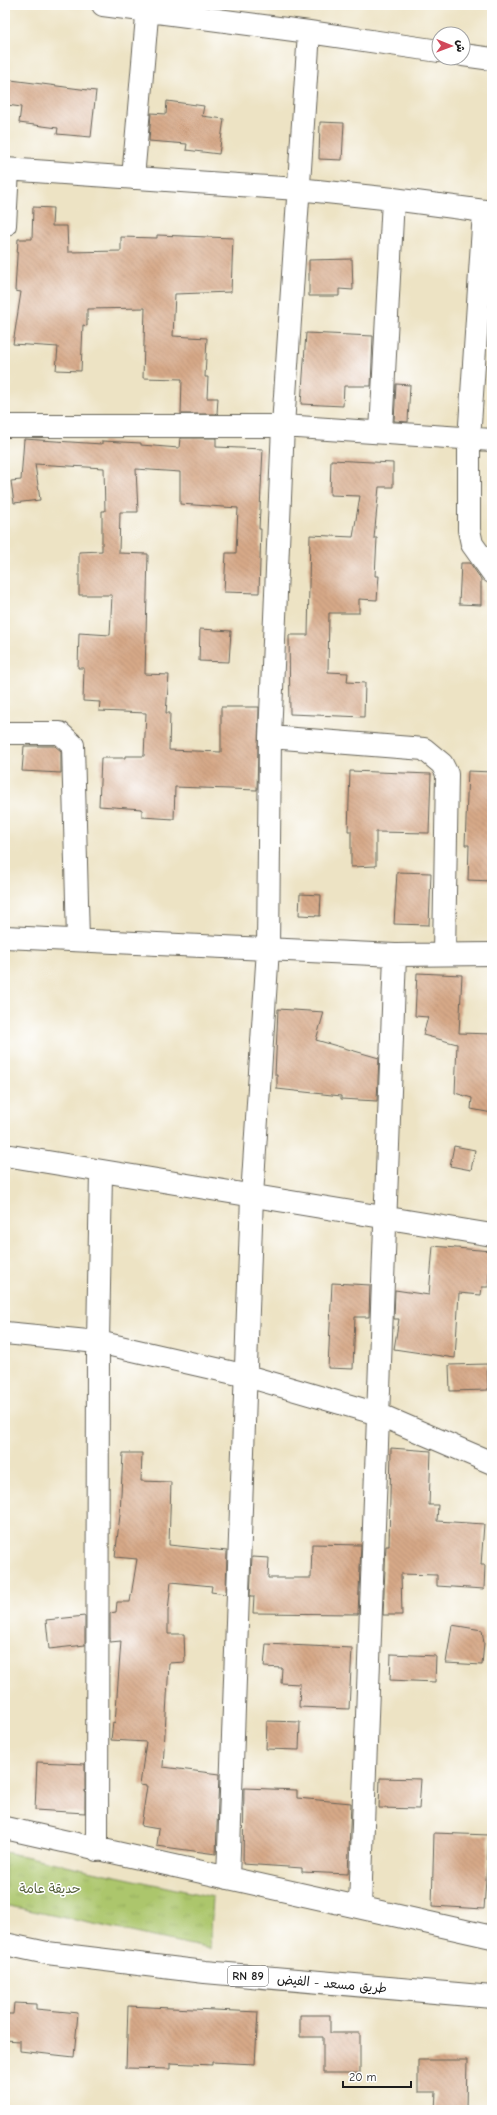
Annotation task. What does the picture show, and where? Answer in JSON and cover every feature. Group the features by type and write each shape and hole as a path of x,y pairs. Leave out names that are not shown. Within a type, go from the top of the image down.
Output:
{"street":[{"path":"103,5 148,8 431,50"},
{"path":"133,178 148,8"},
{"path":"228,1878 252,1196 268,949 270,737 283,426 309,32"},
{"path":"471,56 492,59"},
{"path":"5,225 6,169 298,189 393,199 488,212 483,343 469,440 469,530 472,544 492,572"},
{"path":"381,432 393,199"},
{"path":"5,426 283,426 381,432 469,440 492,440"},
{"path":"5,733 60,733 73,745 78,940"},
{"path":"270,737 424,749 442,764 447,774 444,954"},
{"path":"5,937 395,955 492,954"},
{"path":"360,1906 395,955"},
{"path":"5,1155 101,1172 492,1235"},
{"path":"97,1850 98,1342 101,1172"},
{"path":"5,1333 98,1342 246,1376 378,1414 492,1463"},
{"path":"5,1828 97,1850 360,1906 492,1936"},
{"name":"طريق مسعد - الفيض","path":"5,1944 47,1953 205,1972 492,1997"}],"green space":[{"name":"حديقة عامة","path":"5,1852 213,1897 210,1949 5,1905"}],"building":[{"path":"11,80 96,91 91,137 57,134 58,128 19,123 21,107 7,105"},
{"path":"167,101 204,106 202,116 224,119 219,154 186,150 187,144 149,141 151,113 166,114"},
{"path":"320,122 344,123 342,160 319,159"},
{"path":"33,207 53,208 52,226 67,226 68,252 121,251 121,237 157,238 157,235 233,238 231,292 175,294 173,336 207,338 205,377 208,377 207,398 218,398 217,414 181,414 182,379 143,378 145,308 87,309 87,326 83,325 81,371 56,370 58,347 13,344 21,292 15,291 18,239 32,239"},
{"path":"352,259 353,290 339,289 339,296 309,296 309,260"},
{"path":"306,333 373,336 371,386 344,386 343,406 301,404"},
{"path":"396,384 410,385 408,422 394,421"},
{"path":"180,438 216,438 216,447 263,449 259,529 261,529 259,593 224,592 226,553 236,553 238,508 180,504 180,472 136,469 138,512 120,512 119,553 148,554 145,674 169,675 166,713 170,713 169,750 221,752 221,707 259,707 257,790 175,787 174,819 142,817 142,809 99,806 101,758 144,756 146,713 99,711 100,702 83,701 84,668 78,668 79,633 110,635 112,595 79,595 79,552 102,551 102,511 105,511 104,468 35,464 40,500 14,503 11,481 21,480 24,439 102,444 102,441 141,443 141,445 179,448"},
{"path":"331,460 393,463 393,487 379,487 374,538 377,538 375,576 379,576 377,600 359,599 359,613 329,613 328,672 348,673 347,682 365,683 364,717 290,714 289,635 308,635 310,535 353,537 360,496 330,495"},
{"path":"461,563 470,563 481,579 481,605 459,604"},
{"path":"200,629 231,631 229,662 199,661"},
{"path":"24,746 55,746 61,751 61,773 22,771"},
{"path":"350,771 431,774 429,833 376,832 376,866 351,867 351,831 348,831"},
{"path":"468,771 492,772 492,881 468,880 469,845 465,845"},
{"path":"397,872 431,873 429,925 394,924"},
{"path":"300,894 321,895 320,916 299,915"},
{"path":"417,973 462,975 459,1033 492,1034 492,1113 471,1109 472,1098 455,1093 457,1044 423,1035 428,1017 415,1016"},
{"path":"278,1009 324,1012 316,1040 379,1058 377,1101 341,1099 341,1096 277,1089 277,1075 275,1075"},
{"path":"454,1146 475,1150 471,1170 450,1166"},
{"path":"433,1246 491,1251 488,1287 482,1287 481,1295 459,1293 455,1358 394,1349 399,1319 394,1319 395,1290 429,1295"},
{"path":"332,1283 370,1285 369,1317 355,1317 353,1369 328,1368"},
{"path":"487,1364 488,1390 450,1391 449,1365"},
{"path":"391,1448 431,1451 429,1505 438,1505 437,1521 484,1524 481,1565 485,1565 484,1589 437,1586 437,1575 401,1574 402,1615 383,1615 386,1546 389,1546"},
{"path":"123,1453 142,1453 141,1481 171,1482 169,1545 227,1551 226,1594 211,1592 212,1586 171,1582 168,1611 168,1634 184,1634 185,1662 169,1663 163,1767 219,1774 216,1854 157,1846 159,1829 141,1826 147,1786 140,1785 146,1742 111,1740 113,1722 115,1723 121,1641 110,1642 110,1613 116,1612 117,1602 130,1602 137,1559 115,1557 120,1515"},
{"path":"312,1544 361,1545 358,1614 253,1613 254,1596 250,1596 252,1557 269,1558 268,1578 311,1578"},
{"path":"85,1616 85,1645 49,1649 46,1620"},
{"path":"452,1625 482,1630 484,1643 482,1665 446,1663"},
{"path":"266,1644 352,1648 349,1709 299,1707 300,1684 281,1683 282,1668 264,1667"},
{"path":"391,1654 436,1656 435,1682 390,1680"},
{"path":"267,1721 300,1722 299,1750 266,1749"},
{"path":"37,1762 85,1764 85,1813 35,1810"},
{"path":"380,1778 421,1779 419,1809 379,1808"},
{"path":"244,1788 297,1790 297,1798 351,1803 348,1874 302,1872 302,1868 243,1864"},
{"path":"434,1833 489,1835 484,1909 432,1906"},
{"path":"14,2003 36,2004 36,2009 78,2013 74,2057 20,2051 20,2041 5,2040 5,2014 13,2014"},
{"path":"128,2006 258,2012 255,2064 212,2062 212,2065 170,2063 170,2069 126,2068"},
{"path":"300,2015 330,2015 330,2033 360,2033 360,2073 323,2073 323,2037 300,2037"},
{"path":"418,2060 467,2060 466,2110 435,2110 436,2092 418,2092"}]}
